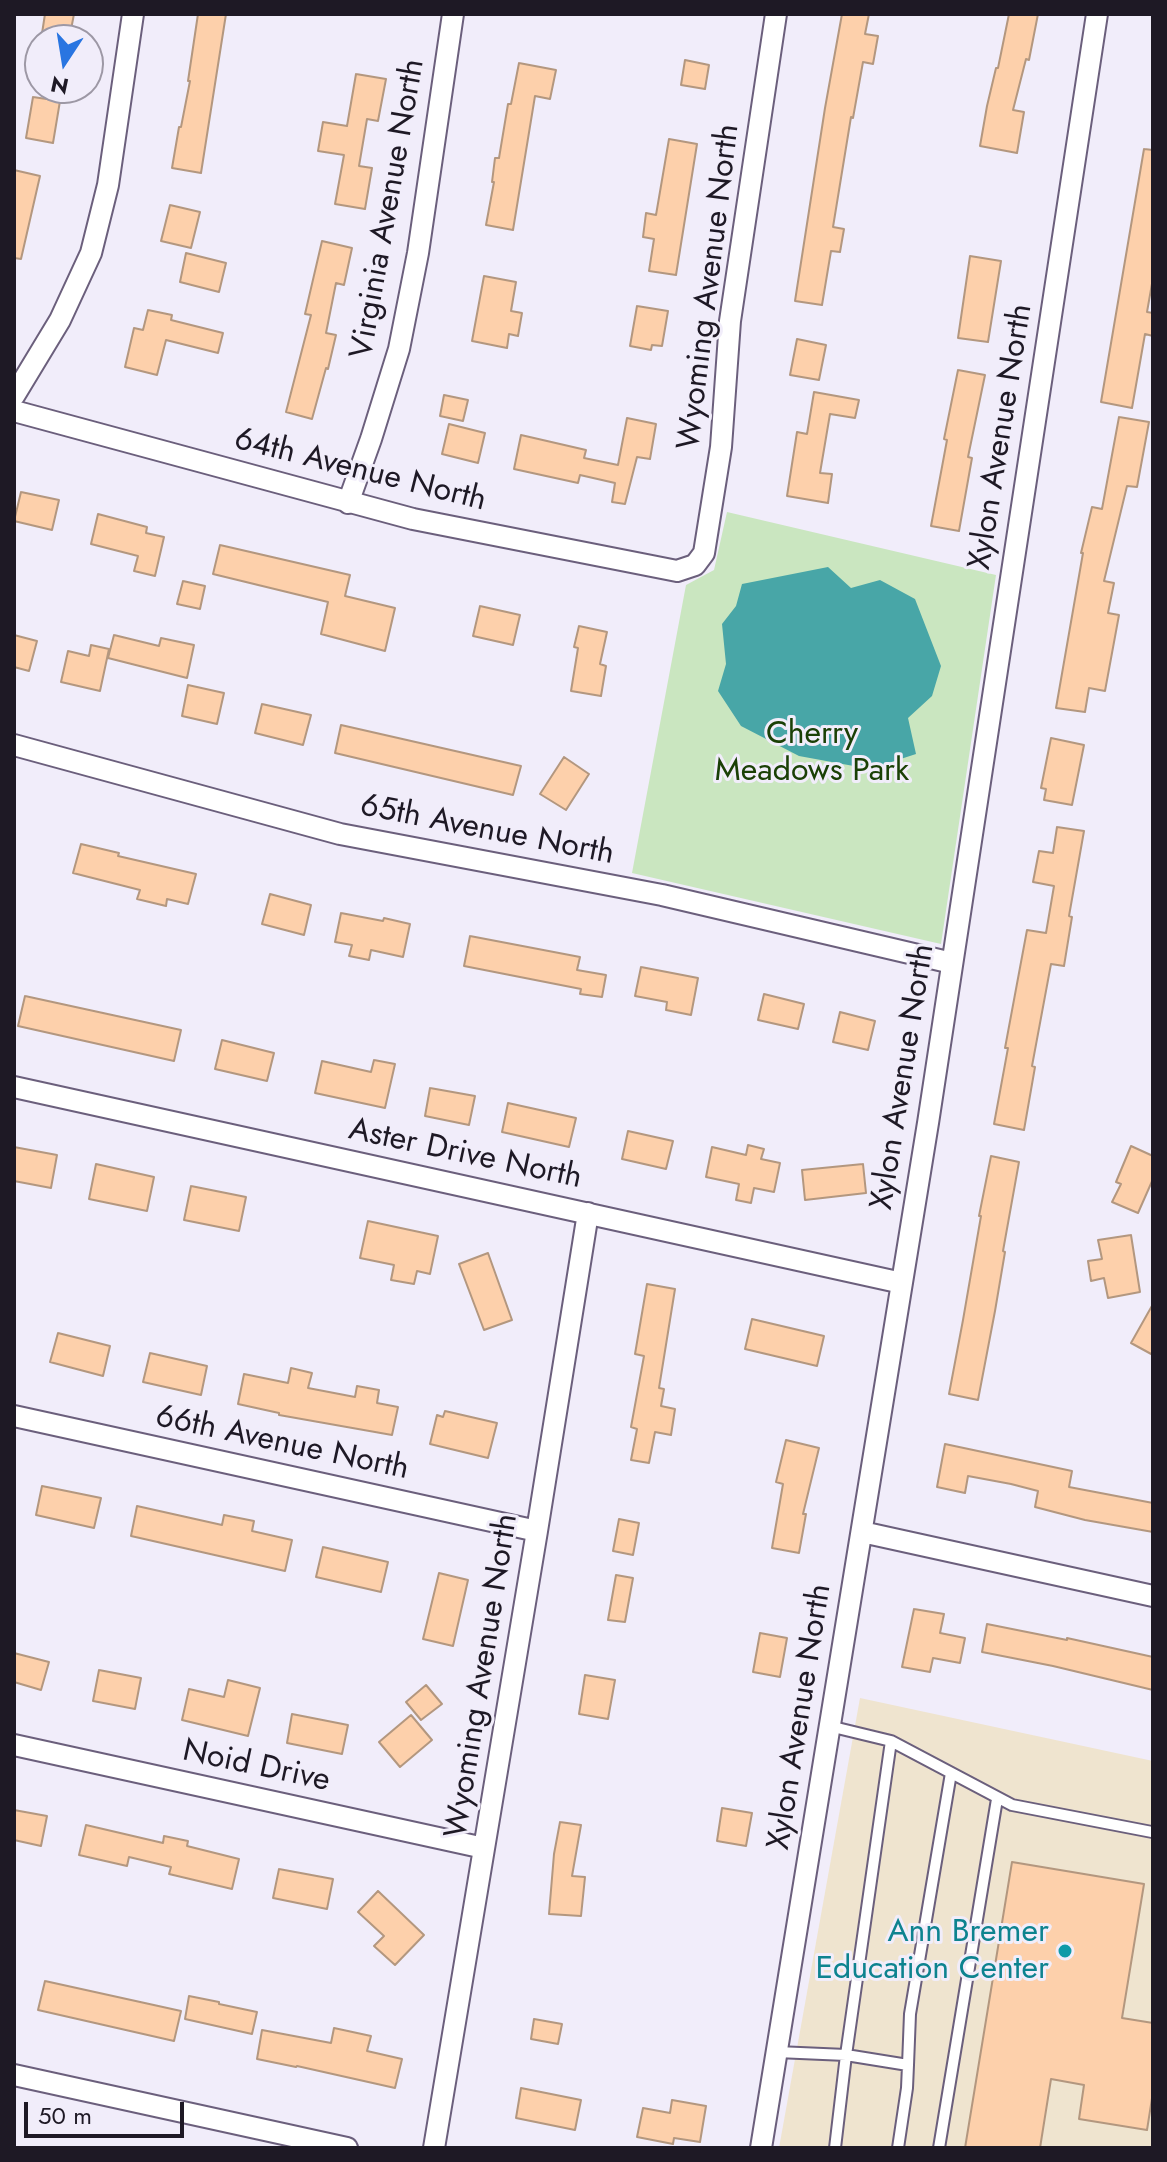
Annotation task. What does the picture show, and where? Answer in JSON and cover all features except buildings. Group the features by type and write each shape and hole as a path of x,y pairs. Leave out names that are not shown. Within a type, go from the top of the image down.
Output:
{"street":[{"path":"14,396 60,320 91,253 108,185 133,14"},
{"name":"Virginia Avenue North","path":"348,503 399,349 418,253 453,14"},
{"name":"Wyoming Avenue North","path":"695,565 704,553 721,447 730,321 776,14"},
{"name":"Xylon Avenue North","path":"761,2148 902,1283 1097,14"},
{"name":"64th Avenue North","path":"14,411 413,519 677,571 695,565"},
{"name":"65th Avenue North","path":"14,745 340,834 662,895 952,963"},
{"name":"Aster Drive North","path":"14,1087 902,1283"},
{"name":"Wyoming Avenue North","path":"434,2148 588,1213"},
{"name":"66th Avenue North","path":"14,1416 537,1531"},
{"path":"862,1532 1153,1596"},
{"name":"Noid Drive","path":"14,1745 484,1848"},
{"path":"14,2075 347,2148"}],"lane":[{"path":"829,1726 891,1741 1012,1805 1152,1832"},
{"path":"835,2148 891,1741"},
{"path":"898,2148 907,2088 910,2014 951,1773"},
{"path":"939,2148 997,1799"},
{"path":"777,2052 846,2055 908,2065"}],"shaded area":[{"path":"860,1698 1153,1761 1153,2148 779,2148"}],"green space":[{"name":"Cherry Meadows Park","path":"727,512 996,575 941,944 632,873 686,585 714,570"}],"water":[{"path":"828,567 851,588 880,580 915,599 941,666 932,696 908,718 916,754 870,769 799,756 741,726 718,691 726,664 722,624 736,606 742,584"}],"place":[{"name":"Ann Bremer Education Center","path":"1065,1951"}]}
